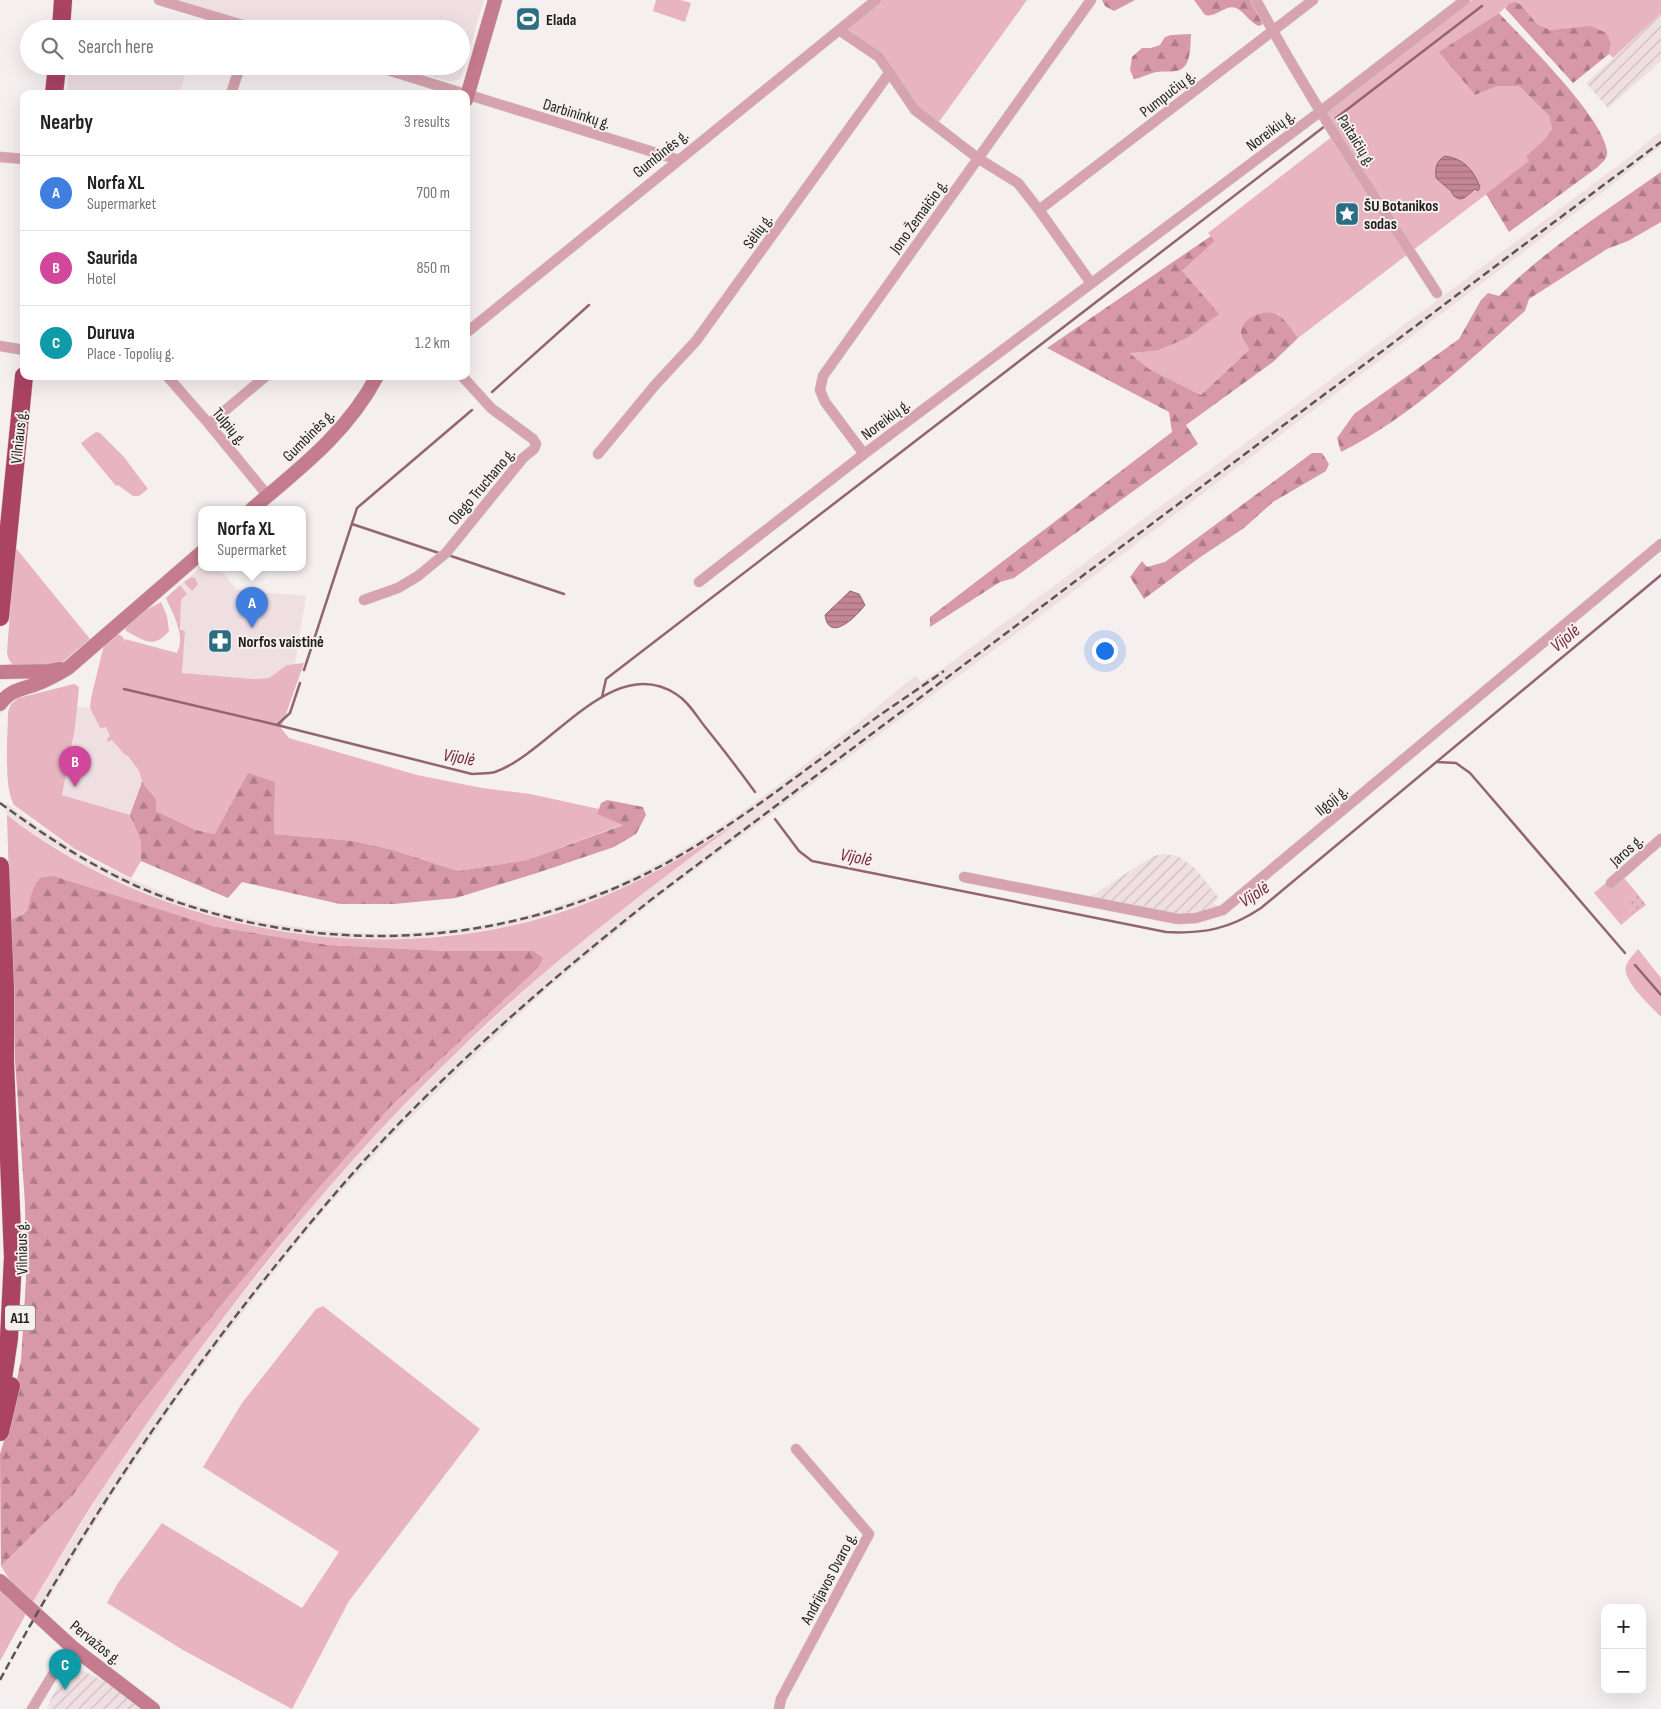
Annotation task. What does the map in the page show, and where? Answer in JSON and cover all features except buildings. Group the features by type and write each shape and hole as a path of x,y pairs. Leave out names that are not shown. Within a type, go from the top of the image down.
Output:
{"highway":[{"path":"62,20 64,0"},
{"path":"54,90 56,75"},
{"name":"Vilniaus g.","path":"0,617 4,539 24,380"},
{"name":"Vilniaus g.","path":"0,866 13,1257 9,1338 0,1399"},
{"name":"Vilniaus g.","path":"0,1432 11,1390 19,1329 22,1263 6,1062"}],"main road":[{"path":"468,90 495,0"},
{"name":"Gumbinės g.","path":"256,506 308,462 340,430 358,408 375,380"},
{"path":"0,704 12,691 45,681 68,668 198,555"},
{"path":"0,672 50,672 68,668"},
{"name":"Pervažos g.","path":"0,1574 19,1599"},
{"name":"Pervažos g.","path":"0,1581 72,1647 153,1709"}],"street":[{"path":"159,0 225,20"},
{"name":"Gumbinės g.","path":"470,331 876,0"},
{"name":"Jono Žemaičio g.","path":"864,454 826,402 820,390 823,376 1091,0"},
{"name":"Paitaičių g.","path":"1256,0 1321,111 1437,293"},
{"name":"Pumpučių g.","path":"1039,210 1313,0"},
{"name":"Noreikių g.","path":"699,582 864,454 1321,111 1465,0"},
{"path":"839,30 879,58 914,110 979,159 1018,183 1091,283"},
{"name":"Sėlių g.","path":"598,454 656,384 696,341 890,72"},
{"path":"232,90 237,75"},
{"name":"Darbininkų g.","path":"403,75 450,90"},
{"name":"Darbininkų g.","path":"470,96 679,160"},
{"path":"0,157 20,159"},
{"path":"0,346 20,349"},
{"name":"Tulpių g.","path":"170,380 268,496"},
{"path":"209,424 261,380"},
{"name":"Olego Truchano g.","path":"364,600 398,588 418,576 446,553 523,458 534,449 536,444 533,439 491,408 466,380"},
{"name":"Ilgoji g.","path":"964,877 1178,919 1196,918 1223,910 1661,544"},
{"name":"Jaros g.","path":"1611,883 1661,839"},
{"name":"Andrijavos Dvaro g.","path":"779,1709 781,1699 868,1534 796,1449"},
{"path":"32,1709 64,1656 72,1647"}],"shaded area":[{"path":"178,0 484,0 470,47 470,20 244,20"},
{"path":"656,0 681,0 691,3 685,22 653,11"},
{"path":"876,0 1027,0 936,126 915,110 890,72 839,30"},
{"name":"ŠU Botanikos sodas","path":"1472,0 1661,0 1661,13 1613,58 1609,54 1611,44 1567,29 1550,30 1537,24 1522,6 1509,4 1499,13 1440,52 1475,95 1498,86 1519,86 1549,116 1552,129 1545,139 1526,156 1530,161 1298,338 1278,314 1259,315 1251,318 1241,332 1242,338 1249,350 1201,395 1149,369 1128,353 1157,351 1187,338 1218,314 1182,271 1215,241 1208,233 1338,132 1326,112"},
{"path":"1661,13 1661,61 1608,108 1586,83"},
{"path":"68,75 185,75 181,90 67,90"},
{"path":"427,75 462,75 461,78 454,81 447,81"},
{"path":"1661,131 1661,146 1598,196 1063,599 659,897 547,989 391,1137 327,1207 262,1287 179,1397 115,1491 40,1612 31,1605 105,1485 168,1391 209,1336 318,1199 380,1130 456,1053 536,980 593,932 727,830 614,893 545,916 508,926 468,933 395,940 355,939 318,937 268,929 176,905 87,866 37,836 7,815 6,803 89,859 133,880 177,899 221,913 268,923 353,933 394,934 466,928 505,921 543,911 610,888 662,862 714,831 775,788 916,675 921,682 945,667 1632,155"},
{"path":"1445,156 1463,162 1471,170 1480,187 1478,191 1475,189 1464,198 1459,199 1436,178 1437,165"},
{"path":"96,432 100,433 124,457 148,489 139,496 133,496 118,485 116,486 81,443"},
{"path":"15,547 90,639 59,665 16,667 9,659 7,652"},
{"path":"198,569 198,571 221,571 237,590 306,596 295,664 287,665 269,678 253,679 182,673 185,631 180,631 181,600 187,594 180,585"},
{"path":"192,577 195,578 198,584 192,591 184,582"},
{"path":"180,585 187,594 181,600 180,630 185,631 182,673 253,679 269,678 287,665 304,663 281,728 289,738 417,775 482,788 530,794 599,809 597,814 624,824 527,860 458,871 393,850 354,841 274,834 275,782 215,834 196,830 156,811 156,799 142,782 139,771 128,756 112,740 108,742 107,739 110,736 106,727 100,728 90,708 91,698 104,645 112,637 118,634 123,637 125,642 125,639 177,653 180,639 179,632 166,598"},
{"path":"850,591 859,594 865,605 844,625 832,627 825,615"},
{"path":"161,602 167,616 169,631 163,637 153,642 148,642 126,631 125,626 137,615"},
{"path":"74,684 79,687 75,728 62,795 130,815 141,841 141,861 131,878 75,849 14,805 11,796 8,785 7,760 8,712 11,704 18,698"},
{"path":"77,707 90,708 100,728 106,726 111,736 109,742 112,740 128,756 139,771 142,782 130,815 62,795 75,728"},
{"path":"7,815 69,857 137,890 209,915 284,932 360,939 436,937 510,926 582,905 642,879 734,825 626,907 521,992 455,1054 359,1153 269,1259 186,1369 97,1497 31,1605 17,1592 1,1566 73,1495 170,1367 312,1196 392,1105 538,968 533,951 446,951 328,945 212,926 33,889 28,909 10,920"},
{"path":"1164,854 1178,856 1195,868 1219,898 1214,903 1218,909 1190,916 1087,899 1153,856"},
{"path":"1624,878 1636,892 1624,902 1634,914 1621,925 1594,893 1607,882"},
{"path":"1636,892 1646,905 1634,914 1624,902"},
{"path":"1638,949 1661,978 1661,1017 1638,993 1628,979 1626,966"},
{"path":"323,1306 480,1429 349,1601 292,1709 183,1650 107,1603 118,1583 162,1523 302,1608 339,1552 203,1467 242,1403 316,1309"},
{"path":"0,1590 27,1612 0,1661"},
{"path":"69,1664 116,1687 143,1709 46,1709"}],"green space":[{"path":"1102,0 1135,0 1114,11 1105,6"},
{"path":"1194,0 1250,0 1263,24 1256,25 1239,10 1232,7 1213,15 1205,15"},
{"path":"1516,2 1522,6 1537,24 1550,30 1591,26 1606,33 1611,44 1609,54 1573,83 1505,8 1509,4"},
{"path":"1499,13 1544,60 1578,100 1602,136 1607,151 1606,158 1598,167 1509,232 1486,194 1529,161 1526,156 1545,139 1552,129 1549,116 1519,86 1498,86 1475,95 1439,52"},
{"path":"1191,34 1188,62 1185,66 1174,71 1154,73 1134,79 1130,70 1132,57 1142,48 1160,45 1165,37 1171,35"},
{"path":"1661,172 1661,222 1628,241 1607,249 1529,299 1525,311 1437,388 1367,438 1341,452 1337,438 1354,414 1459,339 1481,300 1488,293 1499,296 1517,278 1557,246"},
{"path":"1211,236 1215,241 1182,271 1219,314 1187,338 1157,351 1129,353 1149,369 1201,395 1249,350 1241,332 1245,323 1254,316 1265,313 1276,314 1285,321 1298,338 1273,362 1186,425 1198,444 1014,578 1000,582 930,627 930,617 1172,432 1169,412 1047,348"},
{"path":"1312,453 1322,453 1329,464 1326,471 1273,502 1244,528 1199,558 1144,599 1130,577 1142,561 1147,567 1165,562"},
{"path":"248,773 275,782 274,834 354,841 393,850 458,871 527,860 623,825 597,814 601,803 607,800 643,807 646,815 636,834 614,847 456,898 394,904 340,904 242,882 228,898 141,861 141,841 130,815 142,782 156,799 156,811 196,830 215,834"},
{"path":"53,876 212,926 328,945 446,951 533,951 543,958 538,968 392,1105 312,1196 170,1367 73,1495 1,1566 0,1454 21,1360 26,1280 25,1204 15,1060 10,920 26,911 33,889 40,878"}],"waterway":[{"path":"1336,118 1482,6"},
{"path":"602,697 606,679 1325,126"},
{"path":"492,392 589,305"},
{"path":"304,670 357,508 472,410"},
{"path":"352,524 439,553"},
{"path":"451,556 564,594"},
{"name":"Vijolė","path":"775,819 799,851 812,861 1166,932 1192,932 1216,929 1238,921 1261,908 1661,575"},
{"path":"277,725 290,713 300,683"},
{"name":"Vijolė","path":"124,689 472,774 495,772 516,761 582,710 605,695 628,686 652,685 676,694 685,701 755,792"},
{"path":"1437,762 1456,763 1470,773 1625,953"},
{"path":"1635,965 1661,995"}],"railway":[{"path":"0,1680 93,1520 161,1418 234,1318 357,1169 387,1136 484,1041 586,952 657,895 1661,142"},
{"path":"0,803 63,846 130,883 211,913 293,930 348,935 402,936 456,931 509,922 562,908 613,889 663,865 740,817 944,671"}],"place":[{"name":"Elada","path":"528,19"},
{"name":"ŠU Botanikos sodas","path":"1347,214"},
{"name":"Norfa XL","path":"252,628"},
{"name":"Norfos vaistinė","path":"220,641"},
{"name":"Saurida","path":"75,787"},
{"name":"Duruva","path":"65,1690"}]}
